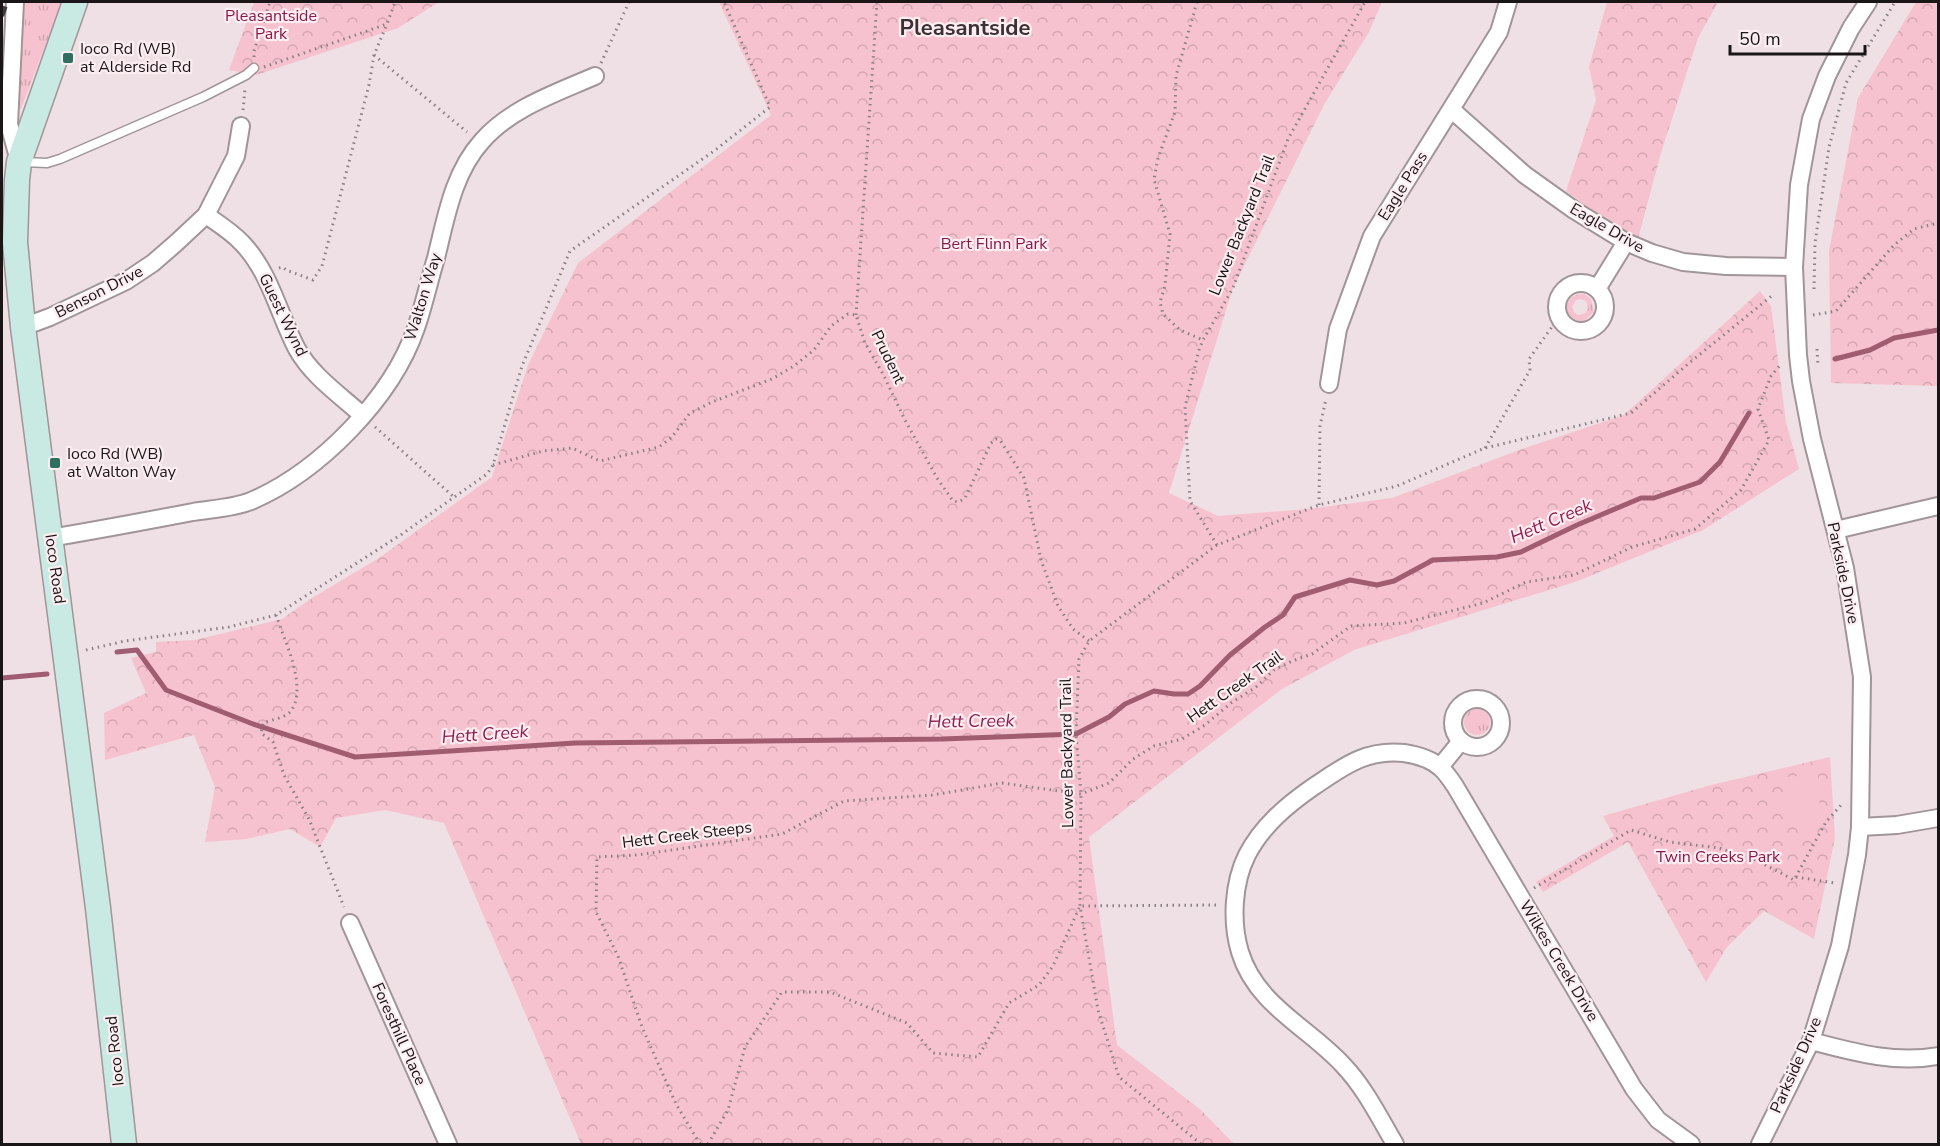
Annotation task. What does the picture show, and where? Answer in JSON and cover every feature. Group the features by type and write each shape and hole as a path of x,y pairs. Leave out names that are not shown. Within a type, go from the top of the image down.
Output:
{"main road":[{"name":"Ioco Road","path":"75,2 19,162 15,242 23,327 105,964 124,1144"}],"street":[{"path":"15,2 9,124 19,162"},
{"name":"Eagle Pass","path":"1329,384 1338,329 1372,236 1499,32 1508,2"},
{"name":"Parkside Drive","path":"1760,1144 1811,1041 1842,937 1856,865 1860,827 1862,677 1845,568 1812,439 1801,381 1794,267 1799,185 1811,119 1827,76 1851,28 1868,2"},
{"name":"Walton Way","path":"50,538 250,502 301,473 342,438 386,387 403,358 416,328 453,193 465,165 480,143 510,117 541,99 595,76"},
{"name":"Eagle Drive","path":"1452,110 1525,176 1566,205 1626,242 1683,262 1725,266 1794,267"},
{"name":"Benson Drive","path":"23,327 50,317 126,281 153,263 206,215 236,156 241,126"},
{"name":"Guest Wynd","path":"206,215 228,230 254,257 297,350 306,362 362,415"},
{"path":"1597,289 1626,242"},
{"path":"1836,530 1938,506"},
{"path":"1440,768 1461,741"},
{"name":"Wilkes Creek Drive","path":"1395,1144 1350,1072 1331,1053 1282,1014 1264,994 1246,969 1236,929 1237,885 1247,856 1262,831 1293,801 1341,768 1368,755 1392,752 1417,755 1440,768 1455,786 1634,1089 1658,1120 1691,1144"},
{"path":"1860,827 1898,825 1938,818"},
{"name":"Foresthill Place","path":"350,923 448,1144"},
{"path":"1811,1041 1865,1054 1899,1059 1938,1056"}],"lane":[{"path":"19,162 47,163 60,159 203,97 246,75 254,68"}],"path":[{"path":"270,2 254,51 254,68 268,66 387,24"},
{"path":"265,277 283,267 313,280 321,267 369,86 374,55 396,2"},
{"path":"595,76 629,2"},
{"path":"66,652 80,652 125,641 229,627 276,615 478,482 493,465 522,366 570,251 714,151 770,107 724,2"},
{"path":"856,315 877,2"},
{"path":"1197,2 1176,76 1175,112 1158,158 1154,179 1170,234 1165,286 1160,302 1163,314 1180,330 1203,340"},
{"name":"Lower Backyard Trail","path":"1217,545 1190,501 1185,407 1203,340 1233,288 1288,140 1365,2"},
{"path":"1814,295 1815,243 1829,147 1846,83 1895,2"},
{"path":"374,55 480,143"},
{"path":"241,126 246,75"},
{"path":"1813,305 1813,315 1836,311 1894,245 1914,229 1938,223"},
{"path":"1089,641 1217,545 1319,505 1397,486 1485,448 1631,413 1774,294"},
{"name":"Prudent","path":"493,465 553,450 572,448 600,461 659,447 672,437 690,413 772,379 794,366 814,350 831,326 848,314 856,315 865,343 883,374 904,420 952,501 959,502 965,498 996,439 1000,440 1008,450 1024,478 1041,560 1058,606 1073,629 1089,641"},
{"path":"1485,448 1530,370 1529,359 1554,324"},
{"path":"1816,348 1819,369"},
{"name":"Hett Creek Trail","path":"1081,794 1109,783 1133,759 1154,746 1182,739 1205,725 1256,687 1274,670 1312,654 1351,626 1404,623 1483,603 1526,582 1574,574 1632,547 1695,529 1741,490 1769,440 1758,409 1771,376 1783,362"},
{"path":"1319,505 1320,426 1329,384"},
{"path":"362,415 455,498"},
{"path":"276,615 293,662 298,687 296,703 288,714 263,723 261,733 273,742 284,775 309,819 350,923"},
{"name":"Lower Backyard Trail","path":"1089,641 1079,659 1076,734 1081,794 1080,906 1098,1010 1119,1077 1201,1144"},
{"name":"Hett Creek Steeps","path":"700,1144 676,1104 642,1027 618,956 596,912 597,857 637,855 782,834 844,801 933,795 1002,783 1081,794"},
{"path":"1796,877 1826,822 1842,804"},
{"path":"1532,889 1631,830 1670,842 1719,848 1756,860 1794,880 1796,877 1834,883"},
{"path":"708,1144 728,1110 745,1047 782,992 830,992 907,1023 933,1053 978,1057 1009,1002 1039,985 1053,966 1080,906 1221,905"},
{"path":"1191,1144 1195,1139"}],"green space":[{"path":"24,2 62,2 20,109 18,99"},
{"name":"Pleasantside Park","path":"254,2 439,2 398,28 256,75 229,70"},
{"name":"Bert Flinn Park","path":"719,2 1382,2 1369,32 1325,103 1233,288 1169,493 1218,516 1308,509 1392,498 1522,449 1624,415 1760,291 1771,306 1786,422 1799,469 1703,530 1575,582 1354,650 1282,689 1089,837 1117,1045 1201,1110 1234,1144 581,1144 444,823 385,810 336,818 320,847 290,829 247,839 205,842 215,787 194,735 105,760 104,713 146,693 131,658 156,652 156,642 195,640 282,619 312,598 379,558 492,477 528,365 578,263 771,115"},
{"path":"1607,2 1718,2 1698,38 1661,153 1638,239 1609,223 1566,191 1596,100 1589,67"},
{"path":"1916,2 1938,2 1938,386 1831,383 1829,251 1858,98"},
{"path":"1584,294 1591,299 1594,312 1584,321 1576,320 1568,313 1568,302 1576,295","holes":["1576,300 1586,301 1588,308 1586,313 1578,315 1574,312 1572,307"]},
{"path":"1477,709 1486,713 1490,722 1486,731 1477,735 1468,731 1464,722 1468,713"},
{"name":"Twin Creeks Park","path":"1830,757 1835,838 1814,939 1764,911 1727,947 1706,982 1628,842 1543,892 1536,882 1614,836 1603,816 1711,785"},
{"path":"1818,775 1820,821 1786,823 1783,777"}],"waterway":[{"name":"Hett Creek","path":"1835,359 1870,350 1894,338 1938,330"},
{"name":"Hett Creek","path":"117,652 137,650 166,690 253,724 355,757 575,743 942,739 1076,734 1109,717 1125,704 1154,691 1188,694 1200,686 1230,655 1283,615 1295,597 1350,580 1377,585 1394,581 1433,560 1497,557 1521,552 1641,498 1654,498 1700,482 1720,462 1749,413"},
{"name":"Hett Creek","path":"2,678 47,674"}],"railway":[{"path":"2,16 7,2"}],"place":[{"name":"Ioco Rd (WB) at Alderside Rd","path":"68,58"},
{"name":"Ioco Rd (WB) at Walton Way","path":"55,463"}],"district":[{"name":"Pleasantside","path":"965,28"}]}
